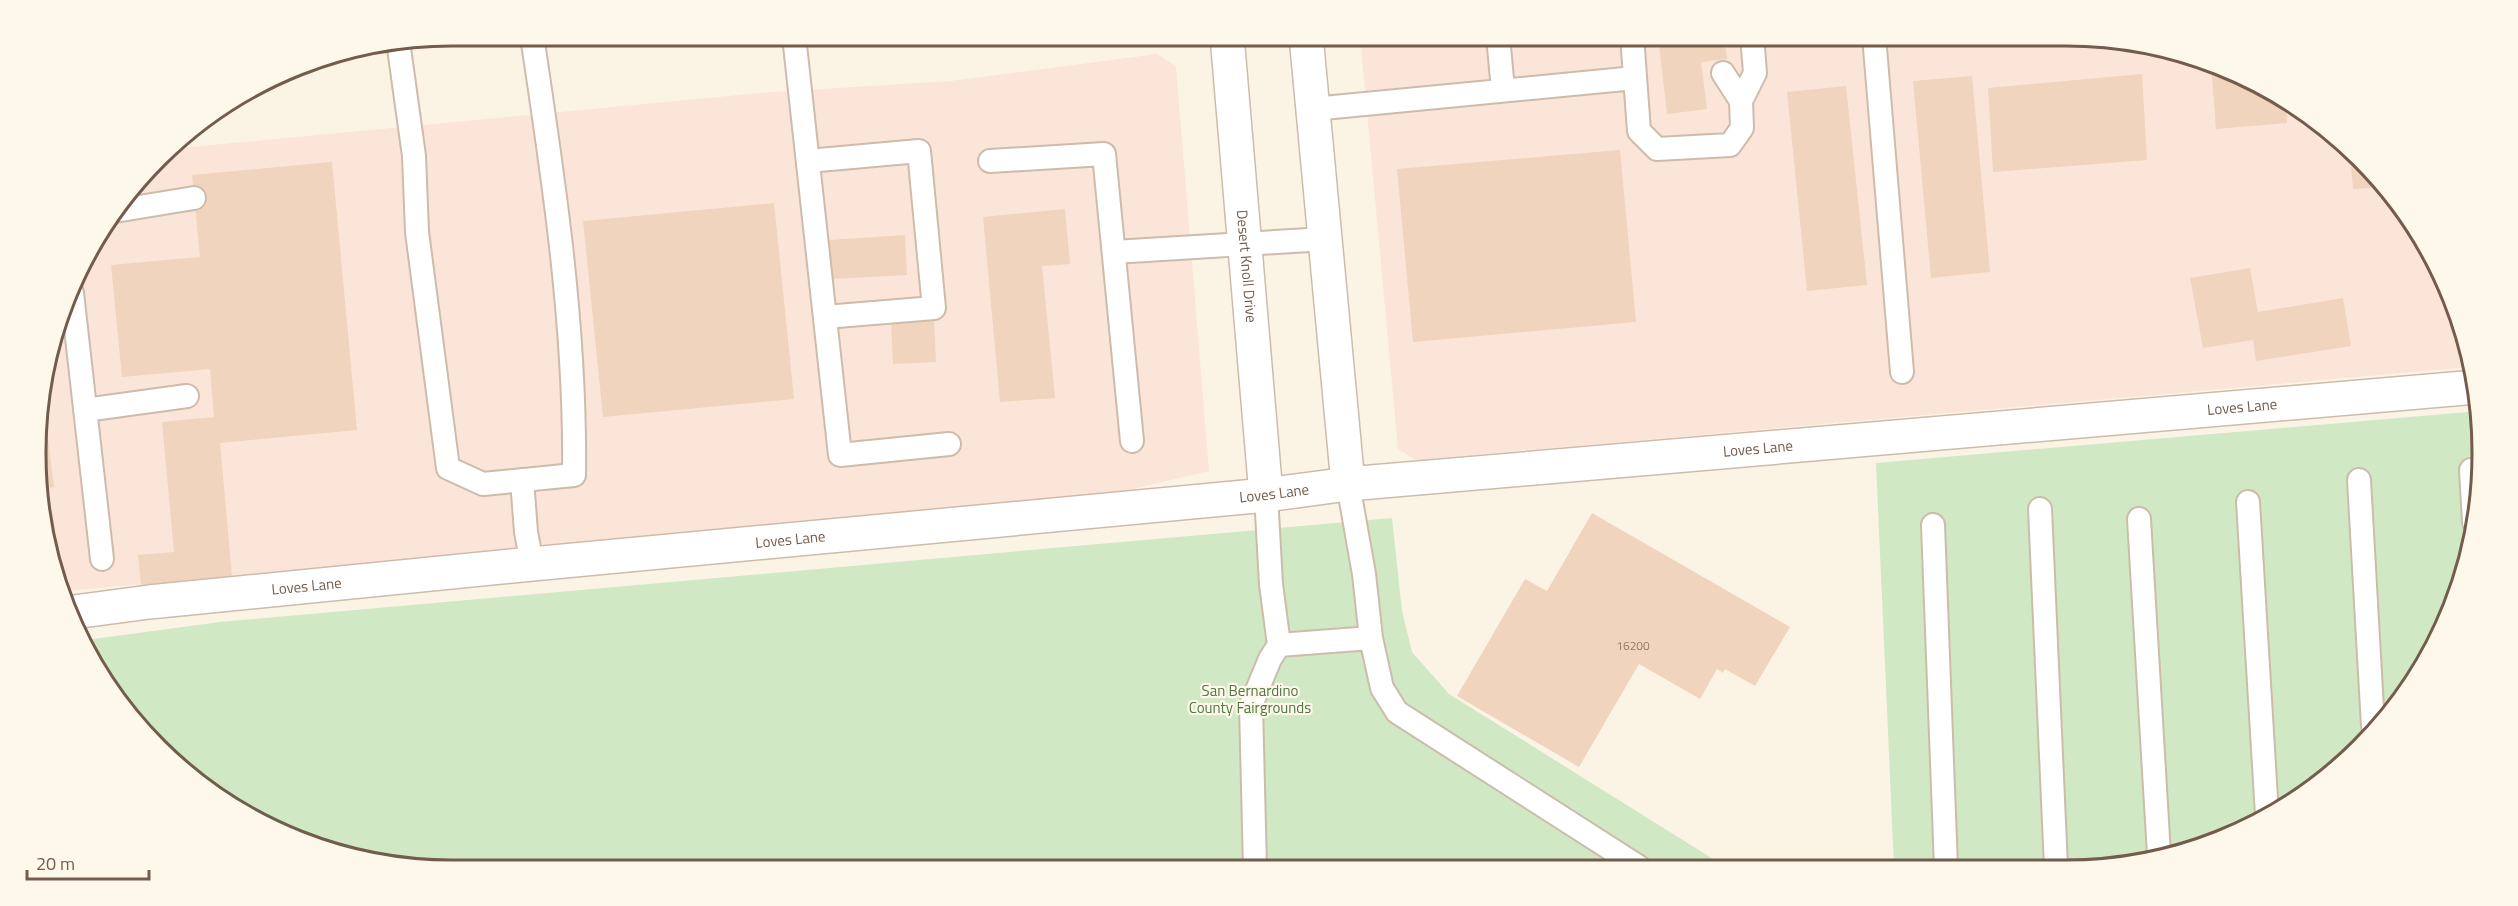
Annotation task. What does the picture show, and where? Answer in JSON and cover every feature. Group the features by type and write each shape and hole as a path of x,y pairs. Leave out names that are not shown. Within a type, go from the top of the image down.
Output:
{"street":[{"name":"Desert Knoll Drive","path":"1228,46 1266,495"},
{"path":"1307,46 1348,484"},
{"name":"Loves Lane","path":"78,611 149,602 532,564 1266,495 1348,484 2466,388"}],"lane":[{"path":"399,50 414,156 417,232 448,468 483,484 574,475 575,404 560,222 534,46"},
{"path":"795,46 840,455 949,444"},
{"path":"1499,46 1503,90"},
{"path":"1633,46 1639,130 1657,149 1730,146 1742,128 1741,101 1755,73 1753,46"},
{"path":"1875,46 1902,372"},
{"path":"1723,73 1741,101"},
{"path":"1313,108 1635,78"},
{"path":"807,161 919,151 934,308 825,317"},
{"path":"990,161 1104,154 1132,441"},
{"path":"129,209 194,198"},
{"path":"1114,252 1325,238"},
{"path":"74,307 102,559"},
{"path":"85,410 187,396"},
{"path":"522,480 526,532 532,564"},
{"path":"2359,480 2373,719"},
{"path":"1348,484 1364,574 1371,638 1382,688 1397,712 1627,860"},
{"path":"1255,860 1251,705 1270,659 1279,645 1271,584 1266,495"},
{"path":"2248,502 2266,806"},
{"path":"2040,509 2056,860"},
{"path":"2139,519 2158,849"},
{"path":"1933,525 1946,860"},
{"path":"1279,645 1371,638"}],"shaded area":[{"path":"2065,46 2118,50 2170,60 2221,77 2291,115 2333,147 2371,185 2403,227 2430,273 2450,322 2463,368 1416,460 1398,449 1361,47"},
{"path":"1157,54 1176,66 1209,471 1099,497 982,510 797,521 508,552 70,590 54,532 47,480 47,426 60,348 77,297 115,227 147,185 184,148 760,93 950,81"}],"green space":[{"path":"2469,412 2471,426 2471,480 2468,506 2458,558 2450,584 2430,633 2417,656 2403,679 2371,721 2333,759 2291,791 2245,818 2221,829 2170,846 2092,859 1894,860 1876,463"},
{"name":"San Bernardino County Fairgrounds","path":"1392,518 1402,611 1412,652 1449,694 1715,860 453,860 374,852 297,829 227,791 185,759 147,721 115,679 92,639 220,622"}],"building":[{"path":"1659,46 1725,46 1727,59 1701,62 1707,109 1667,114"},
{"path":"2142,74 2147,160 1993,172 1988,88"},
{"path":"2212,74 2245,88 2286,112 2287,123 2216,129"},
{"path":"1972,76 1990,272 1931,278 1913,81"},
{"path":"1846,86 1867,285 1807,291 1787,92"},
{"path":"1620,150 1636,322 1413,342 1397,169"},
{"path":"332,162 357,430 220,443 232,577 141,585 138,555 174,552 162,422 214,417 210,369 122,377 111,265 200,257 192,175"},
{"path":"2351,165 2373,188 2353,189"},
{"path":"774,203 794,399 603,417 583,221"},
{"path":"1065,209 1070,264 1042,266 1055,398 1000,402 983,217"},
{"path":"905,235 907,275 832,279 829,240"},
{"path":"2250,268 2258,312 2343,298 2351,346 2256,361 2253,340 2203,348 2190,278"},
{"path":"934,319 936,362 893,364 891,321"},
{"path":"47,430 54,487 48,488"},
{"path":"1592,513 1790,627 1755,686 1725,669 1723,673 1717,669 1700,699 1639,664 1579,767 1457,696 1525,579 1547,591"}]}
